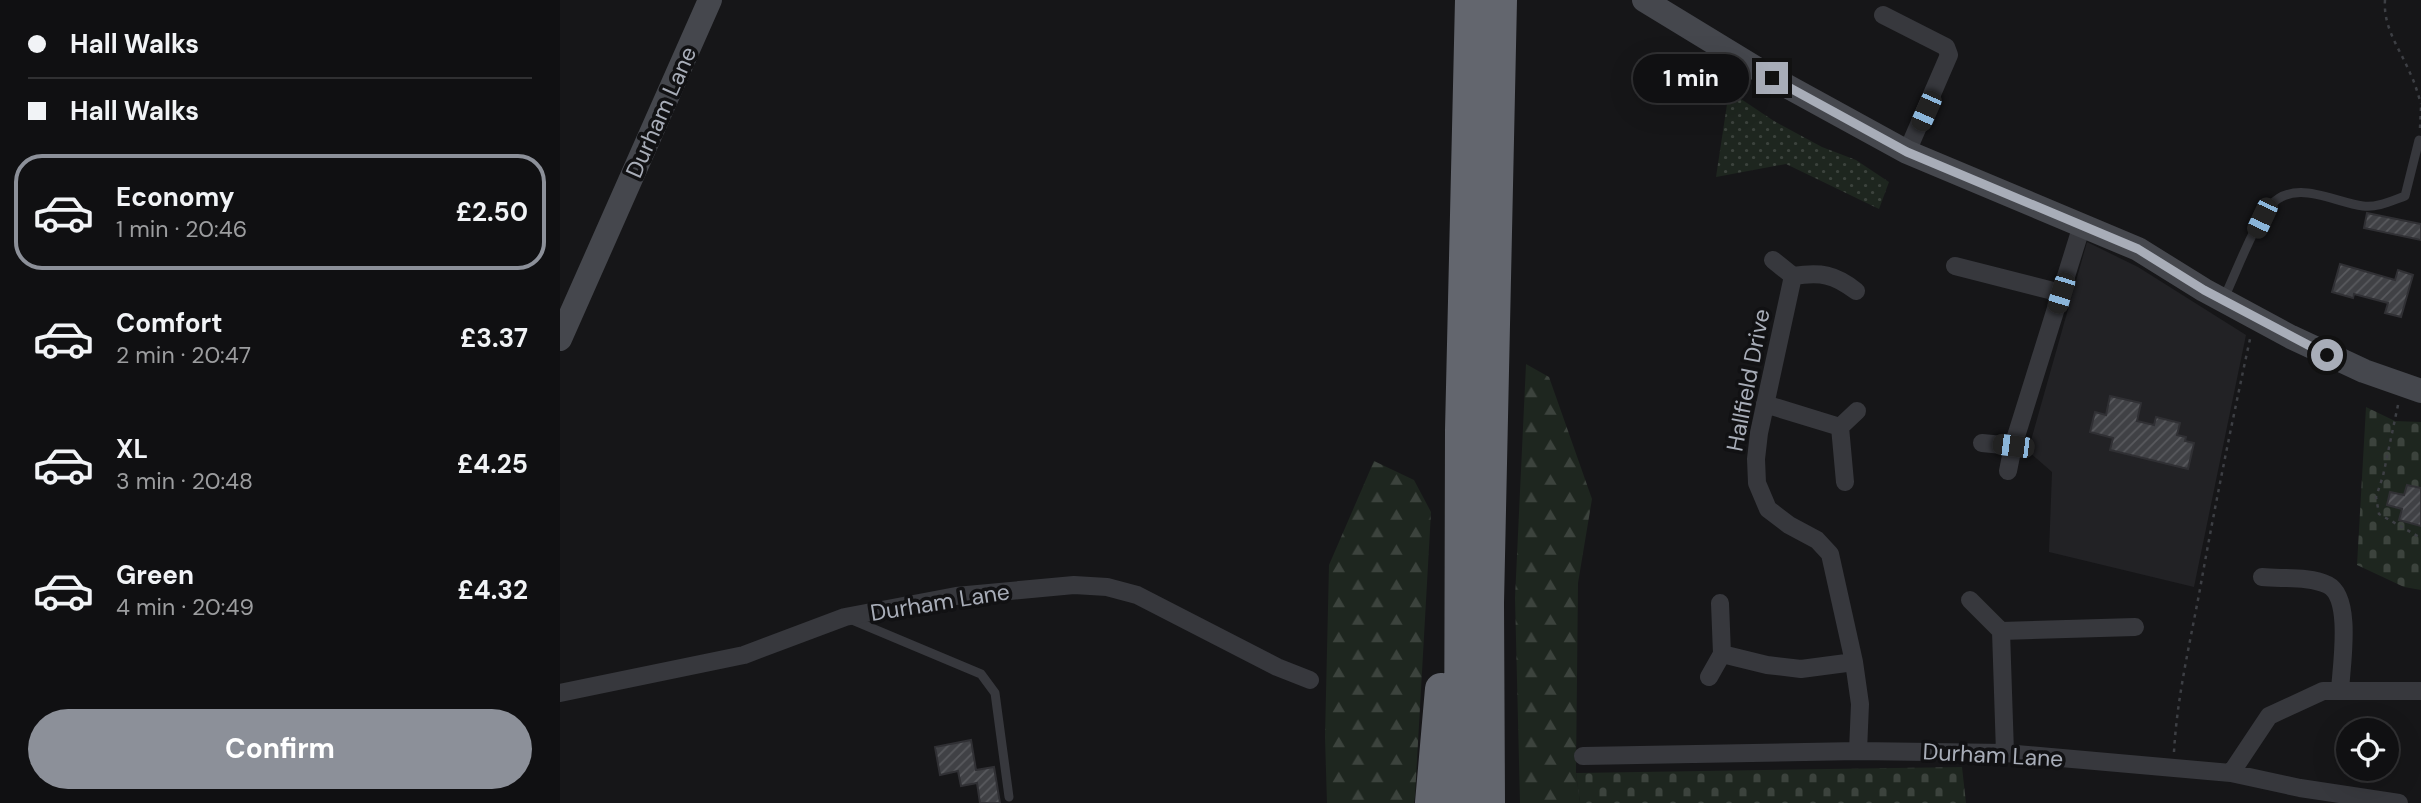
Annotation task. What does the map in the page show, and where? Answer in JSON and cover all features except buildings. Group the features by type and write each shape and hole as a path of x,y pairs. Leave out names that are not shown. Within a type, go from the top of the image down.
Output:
{"highway":[{"path":"1460,803 1461,430 1471,0"},
{"path":"1489,803 1488,603 1500,0"},
{"path":"1430,803 1441,706 1444,616 1461,430"},
{"path":"1488,603 1499,803"}],"main road":[{"name":"Durham Lane","path":"560,339 710,0"},
{"path":"1644,0 1772,78 1907,152 2138,249 2255,318 2327,355 2411,388"}],"street":[{"path":"1882,15 1946,47 1949,55 1907,152"},
{"path":"2008,471 2013,446 2082,225"},
{"path":"1773,260 1793,276 1816,272 1840,279 1856,291"},
{"path":"1955,266 2061,293"},
{"name":"Hallfield Drive","path":"1793,276 1765,404 1756,458 1757,483 1768,509 1816,540 1830,554 1854,662 1860,704 1858,751"},
{"path":"1765,404 1840,427"},
{"path":"1840,427 1857,411"},
{"path":"1840,427 1845,482"},
{"path":"1982,443 2013,446"},
{"path":"2262,577 2312,581 2330,586 2339,598 2344,623 2340,691"},
{"name":"Durham Lane","path":"560,693 744,655 845,617 956,596 1074,584 1107,587 1137,595 1277,667 1310,680"},
{"path":"1970,600 2001,631 2005,753"},
{"path":"1709,677 1722,654 1720,603"},
{"path":"2001,631 2135,627"},
{"path":"1722,654 1767,665 1801,669 1854,662"},
{"path":"2231,773 2269,716 2323,691 2421,691"},
{"name":"Durham Lane","path":"1583,756 1858,751 2005,753 2231,773 2300,788 2398,803"}],"lane":[{"path":"2223,300 2262,218 2279,197 2297,191 2365,206 2405,197 2419,141"},
{"path":"845,617 981,674 995,693 1009,797"}],"path":[{"path":"2385,0 2393,41 2411,73 2421,106 2419,141"},
{"path":"2173,768 2175,726 2196,610 2229,435 2255,318"},
{"path":"2411,388 2376,497 2379,514 2421,538"}],"shaded area":[{"path":"2087,242 2138,267 2246,335 2194,587 2049,552 2052,472 2028,451"}],"green space":[{"path":"1729,91 1774,121 1822,147 1856,160 1889,182 1879,209 1786,164 1716,177"},
{"path":"1526,364 1549,377 1592,499 1578,583 1576,772 1580,803 1520,803 1515,598"},
{"path":"2366,407 2395,421 2421,422 2421,590 2404,587 2357,565"},
{"path":"1374,461 1414,480 1431,512 1415,796 1414,803 1327,803 1325,737 1329,565"},
{"path":"1962,767 1966,803 1580,803 1576,773"}],"route":[{"path":"1772,78 1907,152 2138,249 2204,290 2327,355"}]}
